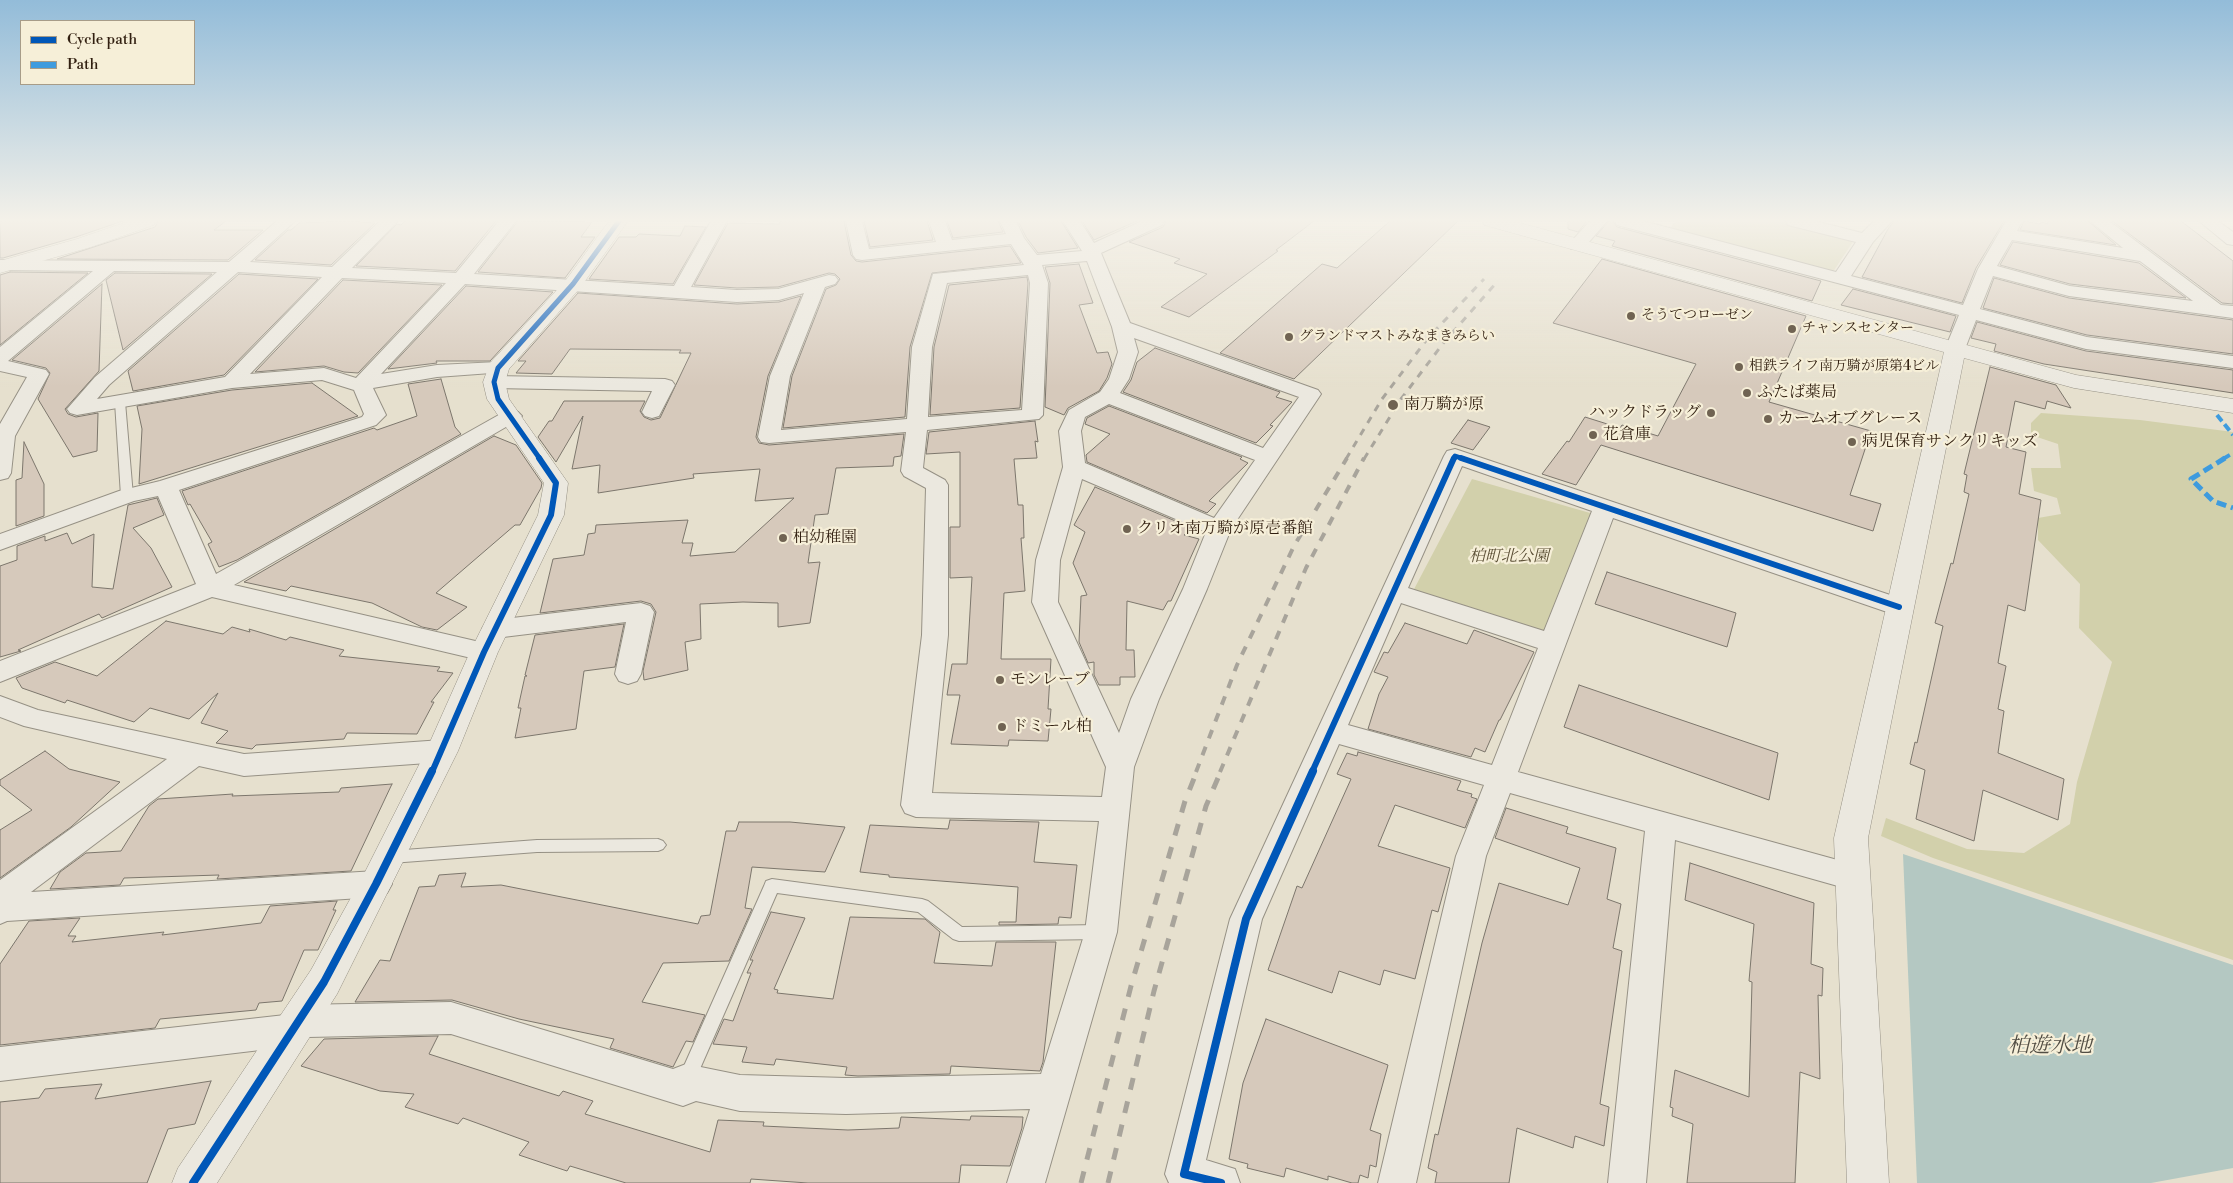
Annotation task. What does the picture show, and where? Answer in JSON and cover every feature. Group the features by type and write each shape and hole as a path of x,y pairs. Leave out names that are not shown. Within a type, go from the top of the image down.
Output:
{"street":[{"path":"0,357 9,342 95,276"},
{"path":"224,276 102,381 77,409 232,382 324,374 350,384 361,384 437,371 665,386 652,412"},
{"path":"232,382 334,276"},
{"path":"424,276 573,284 737,296 779,294 823,282 780,376 769,437 1032,415 1039,283 1037,276"},
{"path":"193,1183 324,982 383,871 442,752 490,640 551,515 556,483 498,399 496,375 579,276"},
{"path":"679,293 688,276"},
{"path":"942,276 935,277 922,347 912,471 937,485 935,634 916,806 1114,809"},
{"path":"1101,276 1122,327 1128,352 1119,379 1108,396 1076,414 1070,431 1074,467 1048,560 1045,602 1120,767"},
{"path":"1690,276 2096,386 2233,406"},
{"path":"1835,276 2086,343 2233,362"},
{"path":"1868,1183 1851,838 1955,349 1984,276"},
{"path":"2014,276 2070,291 2225,311"},
{"path":"2174,276 2225,311"},
{"path":"361,384 461,278"},
{"path":"1026,1183 1101,932 1120,767 1145,699 1195,589 1219,529 1312,394 1122,327"},
{"path":"0,365 38,374 4,436 0,473"},
{"path":"0,542 127,496 166,487 369,421 375,415 361,384"},
{"path":"1108,396 1267,457"},
{"path":"0,672 210,588 511,416"},
{"path":"1221,1183 1184,1174 1246,919 1455,456 1899,607"},
{"path":"1074,467 1219,529"},
{"path":"166,487 210,588"},
{"path":"1396,1183 1471,856 1605,507"},
{"path":"210,588 490,640 641,612 628,674"},
{"path":"1394,592 1552,643"},
{"path":"0,706 34,719 244,765 442,752"},
{"path":"1331,731 1852,877"},
{"path":"195,754 9,891 1,909 383,871"},
{"path":"1627,1183 1661,823"},
{"path":"0,1064 297,1025 451,1018 683,1088 686,1082 740,1093 846,1096 1054,1091"}],"lane":[{"path":"120,402 127,496"},
{"path":"383,871 537,846 658,845"},
{"path":"686,1082 772,886 922,906 959,934 1101,932"}],"green space":[{"path":"2041,413 2140,420 2233,432 2233,960 1933,858 1881,836 1886,818 1967,849 2024,853 2070,824 2077,782 2112,662 2079,628 2080,584 2038,540 2038,518 2061,514 2057,498 2034,491 2031,468 2061,468 2058,444 2031,435 2031,423"},
{"name":"柏町北公園","path":"1472,479 1597,515 1548,637 1412,593"}],"water":[{"name":"柏遊水地","path":"1903,854 2233,965 2233,1168 2151,1183 1917,1183"}],"building":[{"path":"0,276 84,276 0,345"},
{"path":"111,276 209,276 123,350 106,280"},
{"path":"236,276 318,279 224,375 133,391 128,371"},
{"path":"539,276 566,276 565,278"},
{"path":"591,276 678,276 673,284 589,279"},
{"path":"699,276 817,276 778,287 737,288 694,285"},
{"path":"837,276 931,276 910,347 905,417 783,428 792,376 826,289 836,285 840,279"},
{"path":"1048,276 1083,276 1093,303 1079,305 1097,353 1108,352 1112,364 1107,378 1099,391 1068,408 1064,415 1045,407 1050,283"},
{"path":"1204,276 1244,276 1189,317 1161,307"},
{"path":"1308,276 1401,276 1294,379 1220,353"},
{"path":"1589,276 1664,276 1806,316 1769,402 1871,431 1850,495 1881,504 1873,531 1601,445 1576,485 1542,474 1567,441 1569,442 1585,417 1620,428 1622,425 1658,436 1696,364 1553,323"},
{"path":"1722,276 1803,276 1821,281 1812,301"},
{"path":"1862,276 1973,276 1962,303"},
{"path":"2041,276 2157,276 2186,298 2070,284"},
{"path":"2186,276 2233,276 2233,304 2222,303"},
{"path":"1027,277 1020,408 930,415 934,347 949,285"},
{"path":"1994,278 2069,298 2233,320 2233,354 2087,335 1983,308"},
{"path":"343,280 442,285 358,373 344,372 324,366 255,372"},
{"path":"102,284 99,371 65,409 68,414 76,417 98,413 97,451 73,457 38,399 50,373 46,368 12,360"},
{"path":"466,286 553,292 490,361 436,361 437,363 388,369"},
{"path":"1853,289 1956,316 1950,332 1841,305"},
{"path":"578,293 737,304 779,302 801,296 768,376 756,437 759,443 769,445 904,434 901,456 894,457 893,466 836,468 828,514 815,515 808,563 820,562 810,623 778,627 778,603 700,604 701,639 685,642 688,670 644,680 643,671 656,612 651,604 641,601 540,613 553,559 584,555 588,534 595,533 596,525 688,520 682,543 693,543 690,556 735,552 794,498 755,501 760,469 693,474 694,478 598,493 600,465 572,469 583,416 556,462 538,437 549,421 552,421 564,401 645,401 640,411 644,417 651,420 660,418 691,353 679,353 681,350 570,349 552,374 516,373 526,361 518,361"},
{"path":"1977,322 2086,351 2233,370 2233,393 2044,364 1994,351 1996,344 1971,338"},
{"path":"1155,348 1280,392 1276,397 1292,402 1270,425 1273,426 1256,443 1123,392 1131,380 1137,362"},
{"path":"1990,367 2056,385 2071,408 2047,401 2045,409 2015,401 2006,447 2026,452 2019,494 2041,500 2025,611 2008,605 1998,663 2006,666 1998,709 2004,711 1998,753 2064,779 2058,820 1983,790 1974,841 1916,819 1925,770 1910,764 1915,742 1917,743 1943,626 1935,623 1951,563 1953,564 1969,494 1964,492 1967,475 1964,474"},
{"path":"441,379 455,427 461,434 237,560 219,567 208,544 212,542 190,504 188,505 182,491 374,428 377,430 417,416 408,384"},
{"path":"312,383 358,416 139,484 142,429 137,406 232,390"},
{"path":"1109,406 1242,457 1240,459 1248,463 1209,501 1216,504 1207,513 1087,462 1086,455 1110,434 1085,424 1087,418"},
{"path":"1468,420 1490,427 1473,450 1451,443"},
{"path":"1035,421 1038,442 1035,441 1037,458 1014,459 1018,505 1023,505 1024,538 1021,538 1025,591 1004,593 1001,659 1051,659 1048,709 1051,709 1048,741 1009,740 1008,746 951,744 960,695 947,695 952,664 967,664 972,577 950,578 950,527 960,527 960,452 926,454 929,432"},
{"path":"494,436 516,445 542,483 541,488 520,525 515,525 436,593 467,607 437,630 422,627 372,603 291,586 286,591 244,582"},
{"path":"24,442 44,484 44,516 16,526 16,480 22,478"},
{"path":"1095,487 1192,528 1184,535 1199,539 1171,601 1168,601 1163,610 1127,601 1126,650 1134,650 1135,677 1120,677 1120,685 1099,685 1094,675 1094,662 1088,663 1079,642 1081,596 1087,595 1073,563 1085,532 1074,525"},
{"path":"157,498 164,515 133,528 151,548 172,587 102,618 99,614 18,650 21,651 0,657 0,566 17,560 17,546 45,536 45,541 67,533 72,544 94,534 92,587 113,589 128,505"},
{"path":"1607,572 1736,613 1727,647 1595,604"},
{"path":"166,621 223,634 232,627 250,632 249,629 286,640 290,637 344,650 339,656 440,667 437,671 453,673 431,702 434,702 417,734 347,733 344,739 256,745 252,749 216,743 228,731 201,723 218,693 189,719 150,708 134,722 67,700 65,703 22,688 16,678 55,662 97,676"},
{"path":"1405,623 1467,644 1474,630 1534,652 1499,720 1485,752 1475,748 1471,757 1368,729 1379,694 1388,677 1374,672 1384,652 1388,653"},
{"path":"624,624 615,667 584,671 576,729 515,738 521,708 518,708 525,676 527,676 525,675 535,635"},
{"path":"1579,685 1778,753 1769,800 1564,727"},
{"path":"45,751 69,769 120,782 71,827 0,878 0,830 32,810 0,785 0,780"},
{"path":"1358,752 1461,781 1457,790 1472,794 1471,797 1477,799 1465,828 1395,805 1378,846 1450,868 1438,912 1432,910 1415,979 1384,970 1380,985 1339,971 1332,993 1268,970 1297,886 1302,888 1351,779 1337,774 1347,753 1357,756"},
{"path":"392,784 351,871 217,879 219,875 124,878 120,885 50,889 60,872 86,853 121,851 149,806 158,799 233,794 232,796 339,792 341,788"},
{"path":"1506,808 1568,827 1566,833 1616,848 1607,899 1621,904 1613,948 1622,951 1600,1104 1609,1107 1604,1146 1575,1136 1573,1148 1517,1128 1509,1183 1435,1183 1437,1172 1428,1168 1435,1134 1438,1135 1482,943 1499,883 1568,905 1580,868 1495,838"},
{"path":"950,820 1039,822 1034,862 1077,865 1071,918 1059,917 1058,924 999,925 999,922 1016,922 1018,887 889,877 889,875 860,872 870,825 948,829"},
{"path":"739,822 790,822 845,827 825,872 752,867 745,908 752,909 729,961 663,963 642,1002 705,1015 693,1042 686,1041 673,1067 610,1048 614,1039 519,1019 452,1000 355,1002 380,960 390,961 419,887 435,886 439,875 466,873 461,887 501,885 698,924 701,916 710,915 726,831 736,831"},
{"path":"1690,863 1814,903 1811,964 1823,968 1822,996 1818,995 1820,1079 1800,1072 1795,1183 1687,1183 1693,1124 1672,1116 1673,1108 1670,1107 1675,1070 1749,1097 1752,982 1749,981 1754,924 1685,900"},
{"path":"337,901 333,910 336,910 318,950 304,950 282,1001 259,1003 256,1010 160,1019 155,1028 0,1045 0,964 29,921 80,918 68,936 76,936 72,942 164,932 162,935 261,923 270,906"},
{"path":"771,912 805,918 774,989 778,990 777,993 833,999 850,917 925,919 940,932 934,963 992,966 996,942 1056,942 1043,1062 1040,1071 951,1066 950,1074 858,1076 845,1075 847,1067 776,1059 774,1065 742,1062 747,1047 713,1044 724,1019 733,1021 751,973 747,973 753,960 750,960"},
{"path":"1266,1019 1388,1065 1370,1130 1381,1134 1376,1167 1370,1165 1368,1178 1360,1175 1358,1183 1352,1183 1328,1176 1328,1180 1286,1168 1284,1177 1247,1168 1248,1164 1229,1159 1243,1083"},
{"path":"438,1036 429,1054 559,1096 563,1091 593,1101 585,1114 710,1152 718,1120 764,1122 763,1126 848,1130 899,1128 901,1117 970,1120 971,1116 1023,1117 1022,1128 1010,1166 961,1165 959,1183 808,1183 751,1179 750,1183 626,1183 570,1166 567,1171 519,1155 529,1142 463,1118 458,1124 405,1107 414,1094 380,1091 301,1066 324,1039"},
{"path":"211,1081 195,1124 168,1129 147,1183 0,1183 0,1102 39,1098 45,1089 102,1084 95,1099"}],"railway":[{"path":"1346,459 1382,399 1428,338 1484,279"},
{"path":"1364,459 1401,399 1445,341 1496,283"},
{"path":"1196,772 1237,665 1294,546 1347,458"},
{"path":"1220,772 1306,568 1364,458"},
{"path":"1081,1183 1131,986 1185,801 1197,771"},
{"path":"1108,1183 1154,991 1206,806 1221,771"}],"marked path":[{"path":"2217,415 2233,435"},
{"path":"2233,453 2191,479 2213,501 2233,508"}],"cycle path":[{"path":"193,1183 324,982 376,884 442,751 484,652 551,515 556,483 498,399 494,382 498,368 579,276"},
{"path":"1221,1183 1184,1174 1246,919 1455,456 1899,607"}],"place":[{"name":"そうてつローゼン","path":"1631,316"},
{"name":"チャンスセンター","path":"1792,329"},
{"name":"グランドマストみなまきみらい","path":"1289,337"},
{"name":"相鉄ライフ南万騎が原第4ビル","path":"1739,367"},
{"name":"ふたば薬局","path":"1747,393"},
{"name":"南万騎が原","path":"1393,405"},
{"name":"ハックドラッグ","path":"1711,413"},
{"name":"カームオブグレース","path":"1768,419"},
{"name":"花倉庫","path":"1593,435"},
{"name":"病児保育サンクリキッズ","path":"1852,442"},
{"name":"クリオ南万騎が原壱番館","path":"1127,529"},
{"name":"柏幼稚園","path":"783,538"},
{"name":"モンレーブ","path":"1000,680"},
{"name":"ドミール柏","path":"1002,727"}]}
